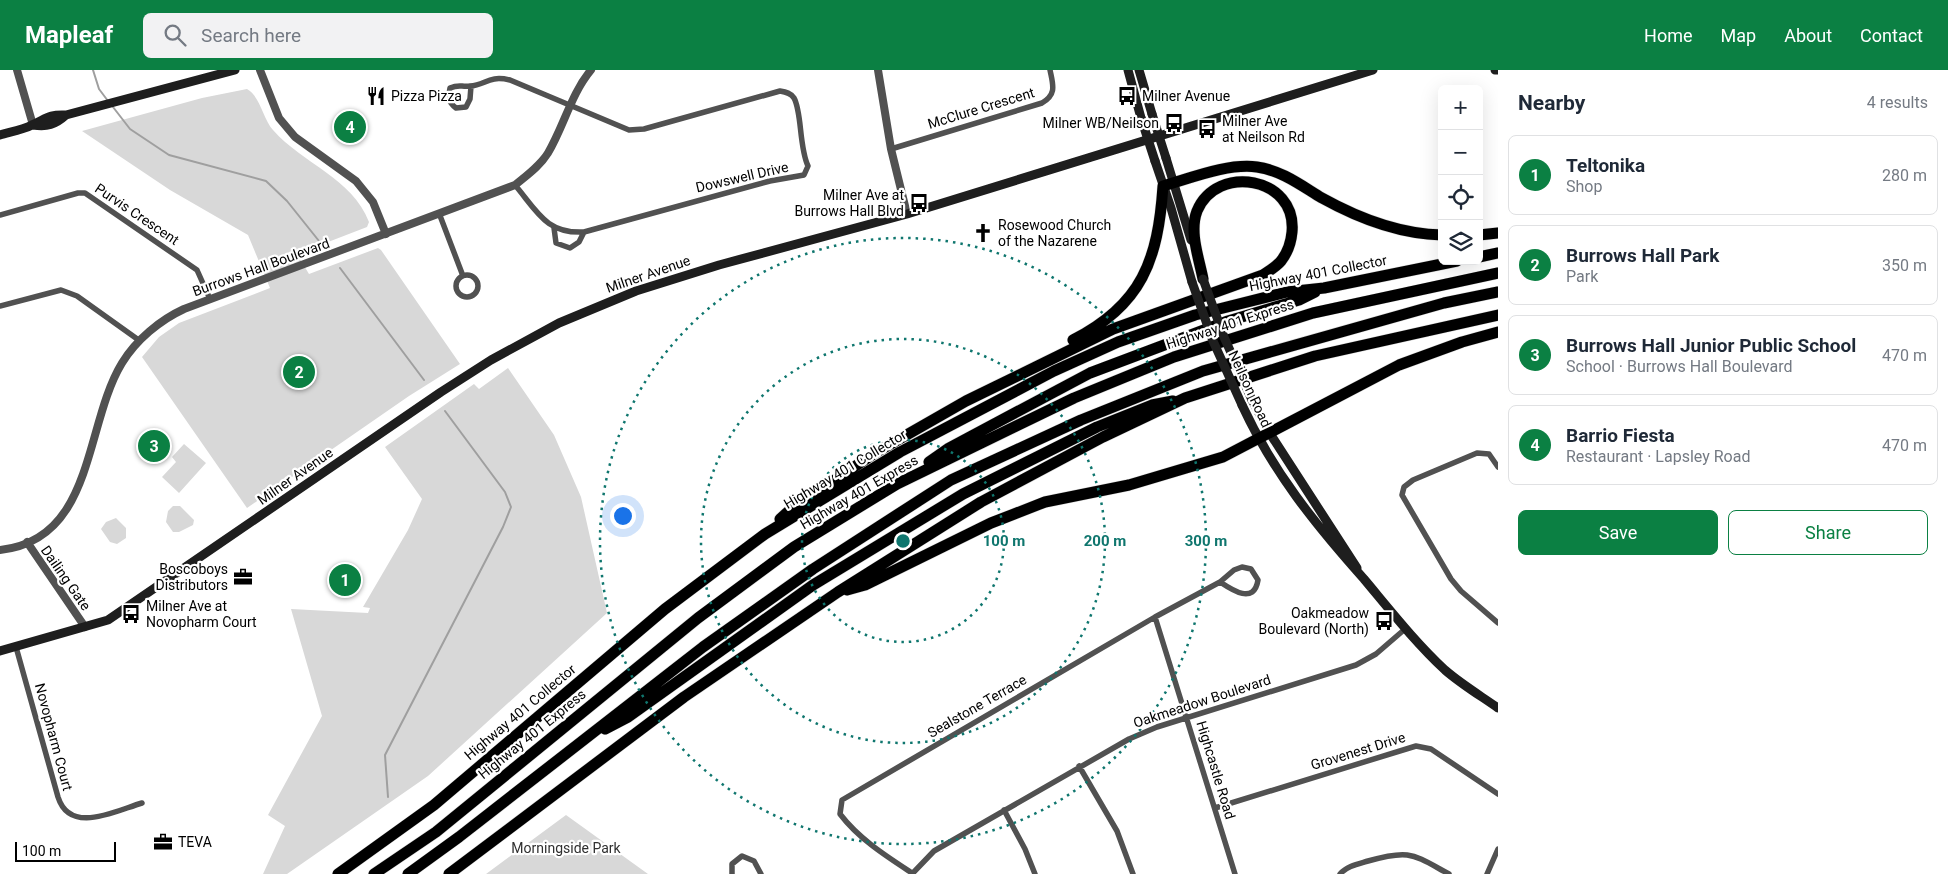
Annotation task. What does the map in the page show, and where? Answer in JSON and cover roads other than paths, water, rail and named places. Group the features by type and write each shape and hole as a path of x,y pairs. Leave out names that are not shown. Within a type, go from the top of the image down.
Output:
{"highway":[{"path":"966,401 978,389 1086,334 1117,313 1140,284 1160,222 1169,184 1229,168 1242,166 1259,167 1277,172 1324,199 1388,227 1423,235 1438,235"},
{"path":"765,534 790,510 867,458 966,401 1113,330 1264,275 1281,261 1291,244 1293,223 1289,206 1275,192 1260,184 1240,181 1221,186 1206,197 1197,211 1195,224 1194,237 1198,280"},
{"path":"1483,234 1498,233"},
{"path":"1483,256 1498,253"},
{"name":"Highway 401 Collector","path":"338,874 434,805 665,609 765,534 900,452 1054,371 1118,342 1195,315 1286,292 1324,288 1438,265"},
{"name":"Highway 401 Express","path":"374,874 436,832 698,618 794,547 897,484 1074,398 1174,357 1313,313 1498,273"},
{"path":"897,484 948,448 1090,373 1228,321 1299,300 1324,288"},
{"path":"408,874 703,647 805,574 951,480 1081,420 1202,371 1444,303 1498,292"},
{"path":"449,874 684,698 838,592 981,502 1103,437 1185,398 1315,356 1498,315"},
{"path":"838,592 865,586 991,523 1045,502 1129,485 1179,472 1222,457 1399,364 1462,342 1498,332"},
{"path":"585,738 628,718 813,585 963,494 1097,427 1152,404 1185,398"}],"main road":[{"path":"0,134 32,125 45,127 57,124 66,116 235,70"},
{"name":"Neilson Road","path":"1128,70 1155,161 1169,184"},
{"name":"Neilson Road","path":"1138,70 1166,158 1169,184 1198,280 1213,341 1258,439 1288,486 1336,550 1405,629 1446,671 1498,708"},
{"name":"Milner Avenue","path":"0,651 108,620 137,602 441,392 491,360 559,322 636,291 719,265 907,214 1373,70"},
{"name":"Neilson Road","path":"1198,280 1252,400 1269,432 1348,550 1363,579"}],"street":[{"path":"16,70 32,125"},
{"path":"260,70 279,118 295,137 356,181 373,202 386,234"},
{"name":"Burrows Hall Boulevard","path":"0,550 27,542 41,535 55,523 73,499 112,384 122,362 140,341 173,314 515,185 539,165 548,153 581,82 591,70"},
{"path":"878,70 891,149 907,214"},
{"name":"McClure Crescent","path":"891,149 1042,103 1050,98 1054,92 1050,70"},
{"path":"471,86 470,98 466,107 456,108 450,104 448,96 450,88 458,84 471,86 499,78 510,80 570,107"},
{"name":"Dowswell Drive","path":"515,185 554,228 567,233 584,232 770,181 797,178 804,175 808,166 801,144 795,100 788,92 780,91 644,129 629,130 570,107"},
{"name":"Purvis Crescent","path":"0,215 78,193 85,194 197,270 210,299"},
{"path":"439,213 463,276"},
{"name":"Dowswell Drive","path":"554,228 556,243 570,248 579,242 584,232"},
{"path":"463,276 474,277 478,283 478,290 470,297 459,295 456,288 457,280 463,276"},
{"path":"0,306 61,290 77,296 140,341"},
{"path":"1498,466 1489,454 1477,453 1413,480 1404,487 1402,495 1461,591 1498,623"},
{"name":"Dailing Gate","path":"27,542 85,627"},
{"name":"Sealstone Terrace","path":"912,874 871,845 847,823 840,814 842,800 1155,617 1220,582 1234,570 1242,567 1251,569 1258,580 1251,592 1242,595 1220,582"},
{"name":"Highcastle Road","path":"1155,617 1235,874"},
{"name":"Oakmeadow Boulevard","path":"912,874 934,851 1080,766 1134,737 1187,718 1356,665 1371,658 1405,629"},
{"name":"Novopharm Court","path":"16,647 58,797 66,813 72,817 88,818 142,803"},
{"name":"Grovenest Drive","path":"1215,808 1416,746 1430,749 1498,794"},
{"path":"1080,766 1117,831 1133,874"},
{"path":"1004,810 1025,849 1035,874"},
{"path":"1487,874 1498,849"},
{"path":"1340,874 1352,866 1394,853 1414,856 1449,874"},
{"path":"732,874 731,868 734,861 746,856 754,861 761,874"}],"waterway":[{"path":"93,70 99,89 108,101"},
{"path":"113,107 130,129 169,155 266,181 287,201 323,246"},
{"path":"340,268 424,380"},
{"path":"388,797 385,755 503,527 511,507 505,492 445,411"}],"place":[{"name":"Pizza Pizza","path":"376,96"},
{"name":"Milner Avenue","path":"1127,96"},
{"name":"Milner WB/Neilson","path":"1174,123"},
{"name":"Barrio Fiesta","path":"350,127"},
{"name":"Milner Ave at Neilson Rd","path":"1207,129"},
{"name":"Milner Ave at Burrows Hall Blvd","path":"919,203"},
{"name":"Rosewood Church of the Nazarene","path":"983,233"},
{"name":"Burrows Hall Park","path":"299,372"},
{"name":"Burrows Hall Junior Public School","path":"154,446"},
{"name":"Boscoboys Distributors","path":"243,577"},
{"name":"Teltonika","path":"345,580"},
{"name":"Milner Ave at Novopharm Court","path":"131,614"},
{"name":"Oakmeadow Boulevard (North)","path":"1384,621"},
{"name":"TEVA","path":"163,842"}],"park label":[{"name":"Morningside Park","path":"566,848"}]}
